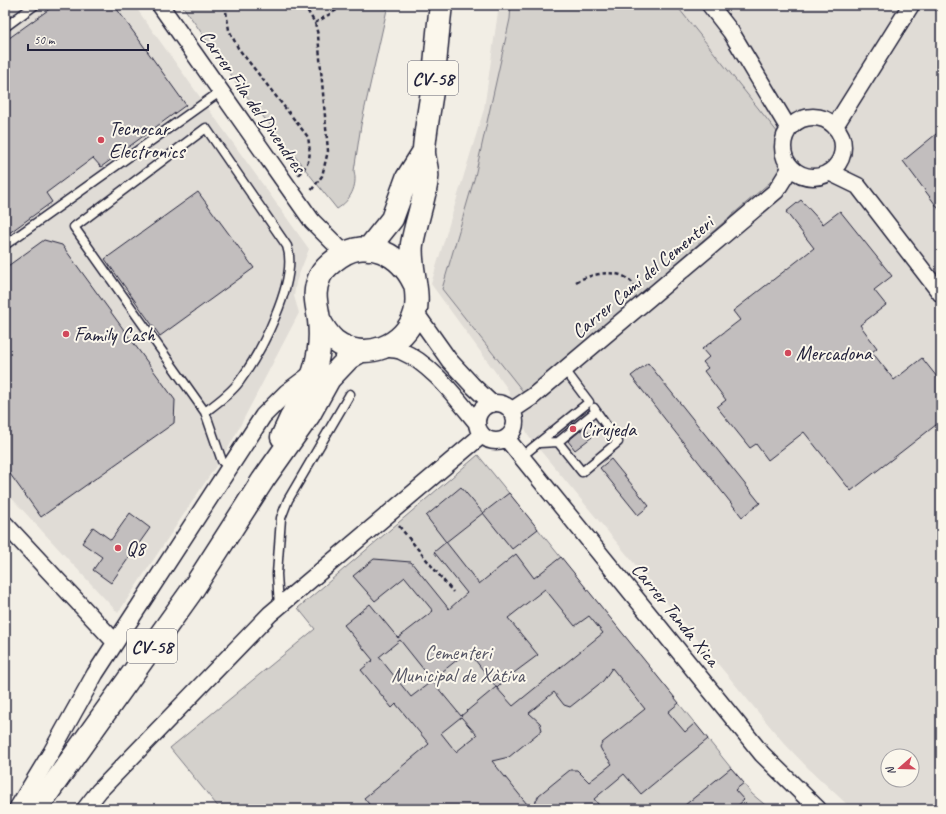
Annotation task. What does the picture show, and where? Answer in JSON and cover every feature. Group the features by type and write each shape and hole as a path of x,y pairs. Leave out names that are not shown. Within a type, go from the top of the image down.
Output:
{"main road":[{"name":"CV-58","path":"319,319 326,331 335,341 348,348 361,351 382,348 397,340 408,328 415,312 417,297 414,283 412,245 428,177 424,151 441,5"},
{"name":"CV-58","path":"414,283 408,272 396,259 380,251 368,248 392,219 407,178 424,151"},
{"path":"337,258 356,250 368,248"},
{"name":"CV-58","path":"263,480 296,406 314,372 320,342 319,319 315,304 316,289 321,275 337,258"},
{"name":"CV-58","path":"36,809 191,592 263,480 310,415 329,379 349,358 361,351"}],"street":[{"name":"Carrer Fila del Divendres","path":"160,5 287,184 337,258"},
{"path":"710,5 731,32 789,129"},
{"path":"835,126 911,5"},
{"path":"812,117 826,120 835,126 841,135 843,145 842,156 837,165 829,172 820,176 809,177 799,174 791,167 785,158 783,148 784,138 789,129 797,122 812,117"},
{"name":"Carrer Camí del Cementeri","path":"511,411 532,397 565,370 647,299 776,192 791,167"},
{"path":"829,172 858,186 941,294"},
{"path":"415,312 448,360 492,404"},
{"path":"85,809 99,791 275,610 389,514 480,429 481,411 492,404 503,404 511,411 516,422 514,429 507,439 502,441 491,441 480,429 448,389 418,360 400,350 382,348"},
{"path":"17,809 116,642 159,574 230,469 263,416 286,392 314,372"},
{"name":"Carrer Tanda Xica","path":"507,439 762,754 818,809"},
{"path":"5,524 116,642"}],"lane":[{"path":"5,26 35,5"},
{"path":"5,246 220,91"},
{"path":"205,412 228,395 239,382 257,353 283,298 290,255 287,246 206,128 74,227 205,412 222,461 230,469"},
{"path":"558,442 582,472 618,442 565,370"},
{"path":"275,610 281,518 288,500 350,394"},
{"path":"522,457 589,402"},
{"path":"539,443 558,442 596,411"}],"path":[{"path":"225,5 229,30 238,48 308,137 310,152 308,165 287,184"},
{"path":"300,204 322,176 328,150 318,35 315,23 304,5"},
{"path":"315,23 345,5"},
{"path":"576,282 585,277 604,274 623,275 647,299"},
{"path":"389,514 453,592"}],"shaded area":[{"path":"5,5 134,5 309,249 296,282 294,296 299,313 230,445 118,613 5,491"},
{"path":"499,5 941,5 941,809 852,809 808,768 783,742 529,437 507,388 431,284 484,109"}],"green space":[{"path":"182,5 388,5 361,125 354,171 354,188 342,206 337,209 241,89"},
{"path":"511,5 676,5 782,138 788,153 783,171 525,394 442,289 475,176 510,19"},
{"name":"Cementeri Municipal de Xàtiva","path":"478,455 752,794 770,809 220,809 170,748 315,629 298,608"}],"building":[{"path":"55,5 114,5 186,105 101,167 93,158 46,193 52,202 5,236 5,41"},
{"path":"941,130 941,212 903,161"},
{"path":"198,192 254,268 160,336 105,259"},
{"path":"801,200 823,224 840,211 892,276 874,290 886,305 860,325 877,348 872,352 894,380 922,358 941,382 941,421 851,491 804,432 768,460 756,444 750,448 717,407 726,400 704,371 708,368 703,362 709,357 702,349 740,320 733,311 814,248 786,212"},
{"name":"Family Cash","path":"44,240 62,245 175,400 174,423 41,517 5,467 5,268"},
{"path":"648,363 760,503 742,517 631,376"},
{"path":"585,427 592,437 575,450 568,441"},
{"path":"611,459 649,506 638,515 600,468"},
{"path":"461,487 483,513 446,542 426,516"},
{"path":"509,493 538,529 512,549 483,513"},
{"path":"130,513 150,528 111,583 93,570 102,557 82,543 93,527 111,540"},
{"path":"446,542 479,584 516,554 534,578 561,557 679,703 668,712 685,732 695,723 708,739 641,794 624,774 594,799 602,809 532,809 539,795 570,770 577,770 589,782 612,764 600,747 602,743 645,709 612,668 603,681 570,707 564,705 554,692 529,713 540,723 542,730 509,757 492,761 531,809 373,809 364,798 429,744 396,704 392,708 361,670 373,660 344,625 370,604 398,638 433,611 405,577 375,601 353,576 374,559 411,562 449,609 467,593 434,552","holes":["545,589 575,626 589,616 603,633 513,706 496,687 461,716 432,681 411,697 379,657 400,640 432,680 468,651 497,688 507,678 538,655 508,618","461,717 477,735 456,752 441,733"]},
{"path":"731,768 744,783 735,790 744,800 734,809 680,809"}],"place":[{"name":"Tecnocar Electronics","path":"101,140"},
{"name":"Family Cash","path":"66,334"},
{"name":"Mercadona","path":"788,353"},
{"name":"Cirujeda","path":"573,429"},
{"name":"Q8","path":"118,548"}]}
